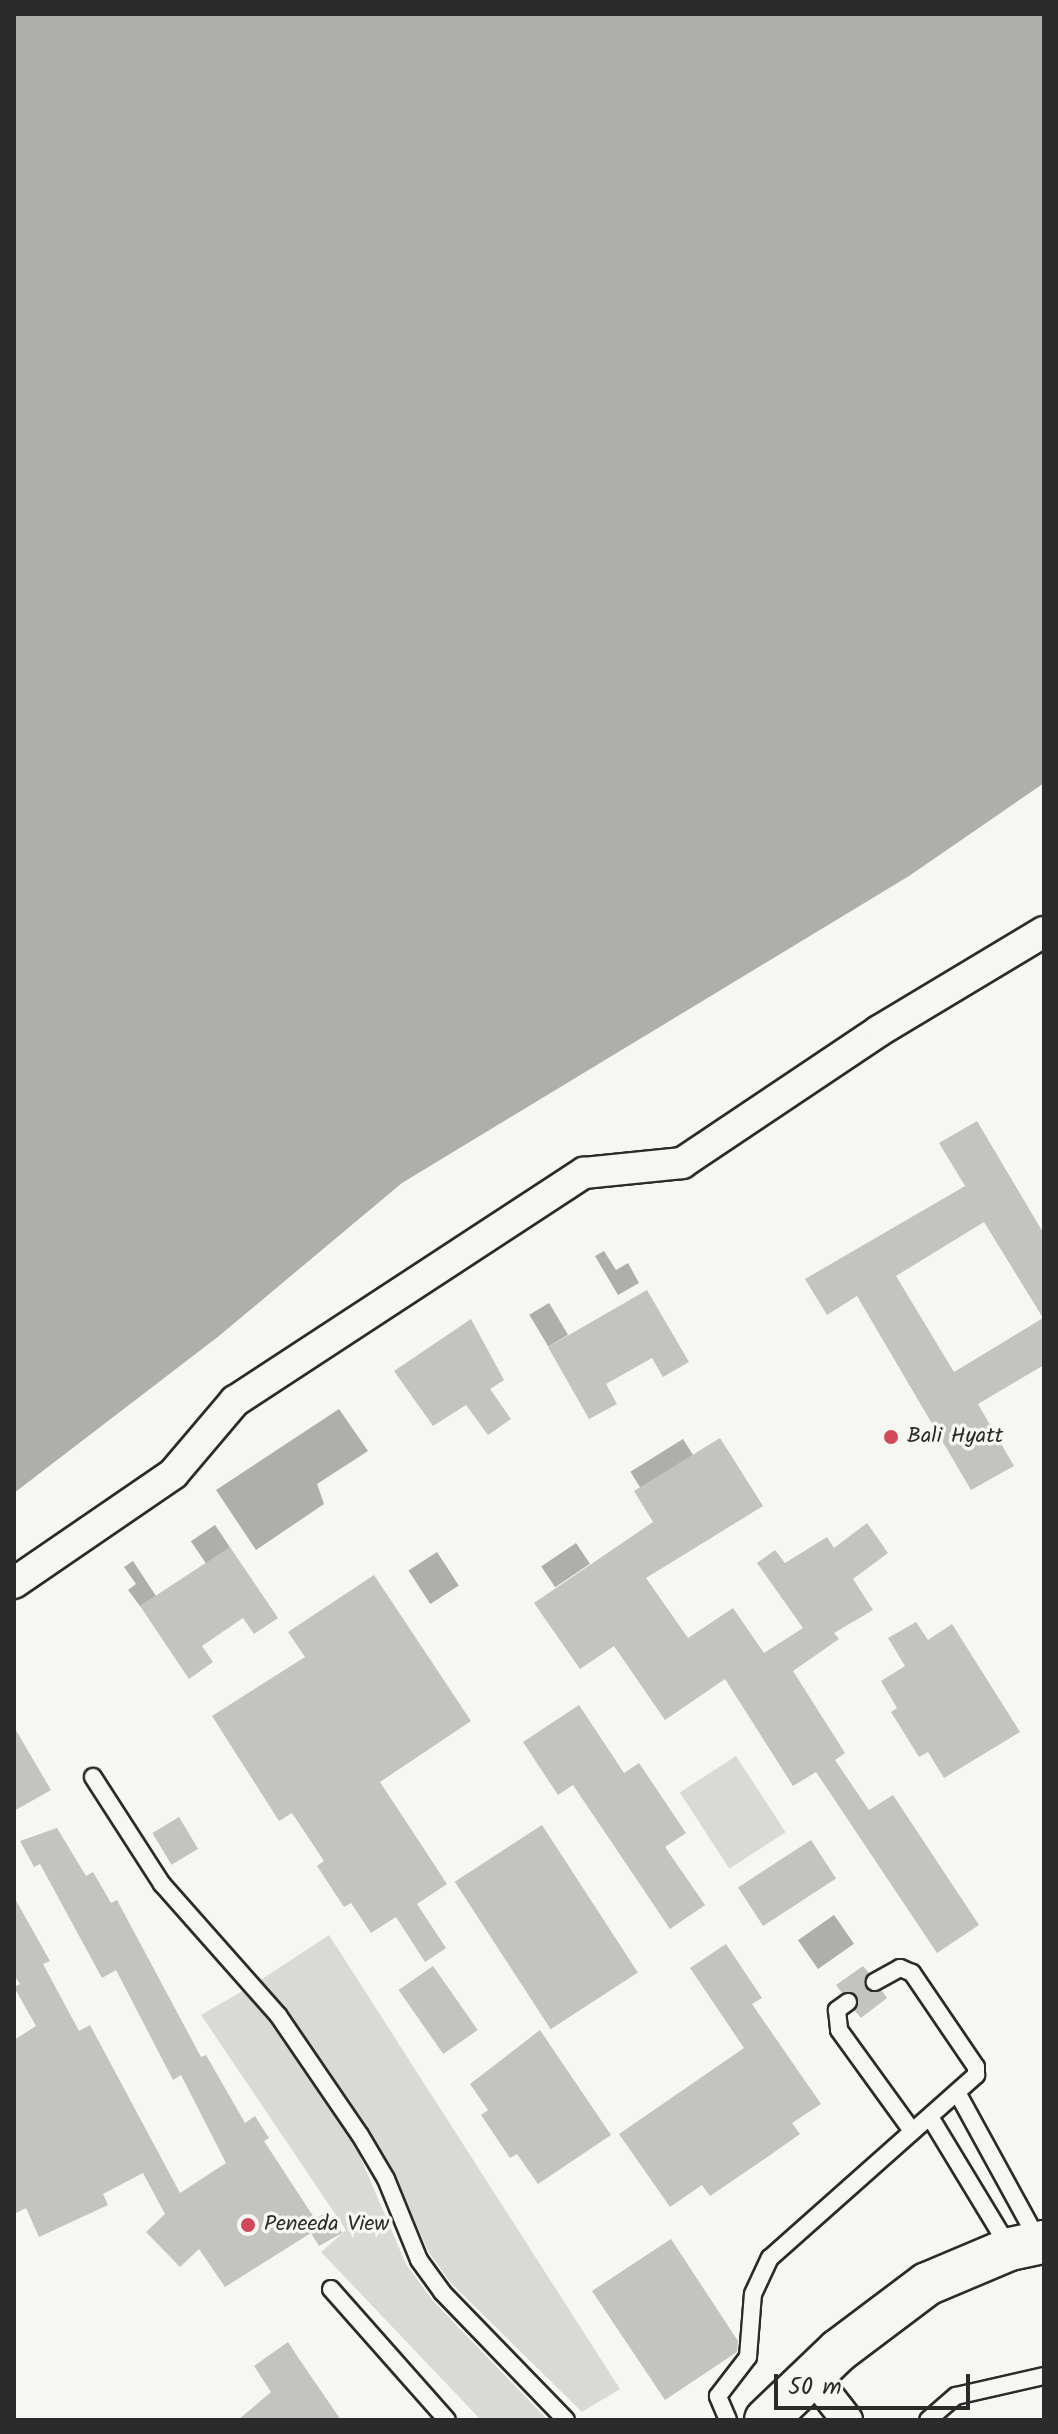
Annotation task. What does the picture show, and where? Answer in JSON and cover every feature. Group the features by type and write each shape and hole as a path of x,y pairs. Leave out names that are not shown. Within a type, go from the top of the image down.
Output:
{"street":[{"path":"14,1583 173,1474 235,1401 584,1173 682,1163 879,1031 1044,932"},
{"path":"766,2420 812,2375 927,2284 1031,2245"},
{"path":"812,2375 847,2420"}],"lane":[{"path":"93,1777 143,1859 278,2015 360,2135 386,2179 419,2260 442,2292 566,2420"},
{"path":"728,2420 718,2396 748,2357 753,2294 770,2258 976,2075 976,2067 912,1973 900,1968 875,1982"},
{"path":"848,2002 837,2010 839,2030 912,2131"},
{"path":"958,2094 1031,2245"},
{"path":"930,2117 1031,2245"},
{"path":"331,2289 447,2420"},
{"path":"928,2420 956,2396 1044,2376"}],"shaded area":[{"path":"14,14 1044,14 1044,783 909,876 402,1183 219,1336 14,1493"},
{"path":"604,1251 616,1270 628,1263 639,1283 618,1295 595,1256"},
{"path":"549,1303 568,1335 548,1347 529,1315"},
{"path":"339,1409 368,1451 317,1484 324,1504 256,1550 216,1490"},
{"path":"683,1439 693,1455 640,1488 630,1472"},
{"path":"215,1525 230,1547 206,1564 191,1541"},
{"path":"576,1543 590,1564 555,1587 541,1566"},
{"path":"437,1552 459,1586 430,1604 408,1571"},
{"path":"133,1561 156,1596 140,1606 128,1590 136,1584 124,1567"},
{"path":"736,1756 786,1832 729,1869 680,1792"},
{"path":"834,1915 854,1944 818,1969 798,1940"},
{"path":"329,1935 620,2389 582,2412 451,2283 429,2253 394,2175 368,2134 256,1983"},
{"path":"246,1989 314,2077 352,2138 406,2264 433,2301 548,2420 481,2420 321,2252 346,2230 201,2015"}],"building":[{"path":"977,1121 1044,1234 1044,1365 978,1404 1014,1466 971,1490 857,1296 827,1315 805,1279 965,1186 939,1143","holes":["984,1222 1043,1318 954,1372 896,1276"]},
{"path":"647,1290 689,1362 663,1377 652,1358 606,1384 617,1404 589,1419 548,1347"},
{"path":"471,1319 504,1380 490,1389 511,1419 488,1435 466,1405 433,1426 394,1371"},
{"path":"720,1438 763,1506 646,1578 688,1638 733,1608 764,1653 803,1628 757,1563 775,1550 785,1563 827,1537 834,1548 867,1523 888,1553 853,1579 873,1610 834,1633 839,1639 793,1671 845,1753 835,1760 869,1810 893,1795 979,1925 937,1953 816,1772 793,1786 725,1679 665,1720 614,1646 580,1669 534,1603 653,1522 634,1491"},
{"path":"230,1547 278,1618 254,1634 243,1618 202,1646 213,1662 189,1679 140,1606"},
{"path":"374,1575 471,1721 380,1782 447,1884 417,1904 446,1948 425,1962 396,1917 371,1933 351,1903 344,1907 317,1866 324,1861 292,1813 279,1821 212,1716 305,1657 288,1632"},
{"path":"916,1622 928,1640 952,1624 1020,1732 944,1778 928,1752 919,1757 891,1712 897,1708 881,1681 905,1666 888,1638"},
{"path":"579,1705 624,1773 639,1763 686,1833 665,1847 705,1905 670,1929 573,1785 558,1795 523,1742"},
{"path":"14,1727 51,1790 14,1811"},
{"path":"179,1817 198,1849 171,1865 152,1833"},
{"path":"542,1825 638,1973 551,2029 455,1882"},
{"path":"57,1828 86,1876 93,1872 111,1903 117,1900 201,2057 206,2055 245,2123 255,2116 269,2138 264,2141 315,2219 329,2211 342,2233 319,2246 311,2233 225,2287 199,2249 180,2267 146,2232 165,2214 143,2173 103,2194 108,2205 39,2237 26,2208 14,2214 14,2040 36,2026 14,1987 20,1984 14,1975 14,1897 50,1961 43,1964 79,2031 90,2025 180,2193 226,2163 181,2075 173,2080 116,1970 102,1978 40,1864 34,1867 20,1841"},
{"path":"811,1840 836,1879 763,1926 738,1887"},
{"path":"726,1944 762,1998 752,2004 821,2104 792,2123 800,2134 766,2158 710,2196 702,2185 670,2207 619,2134 744,2048 690,1968"},
{"path":"433,1966 478,2030 443,2054 399,1990"},
{"path":"863,1966 869,1973 866,1988 882,1991 887,1998 861,2018 855,2011 856,1995 842,1993 836,1985"},
{"path":"540,2030 611,2135 538,2184 517,2154 510,2158 481,2115 488,2110 470,2084"},
{"path":"671,2239 738,2341 737,2352 665,2400 592,2291"},
{"path":"288,2342 341,2420 238,2420 271,2392 254,2366"}],"place":[{"name":"Bali Hyatt","path":"891,1437"},
{"name":"Peneeda View","path":"248,2225"}]}
